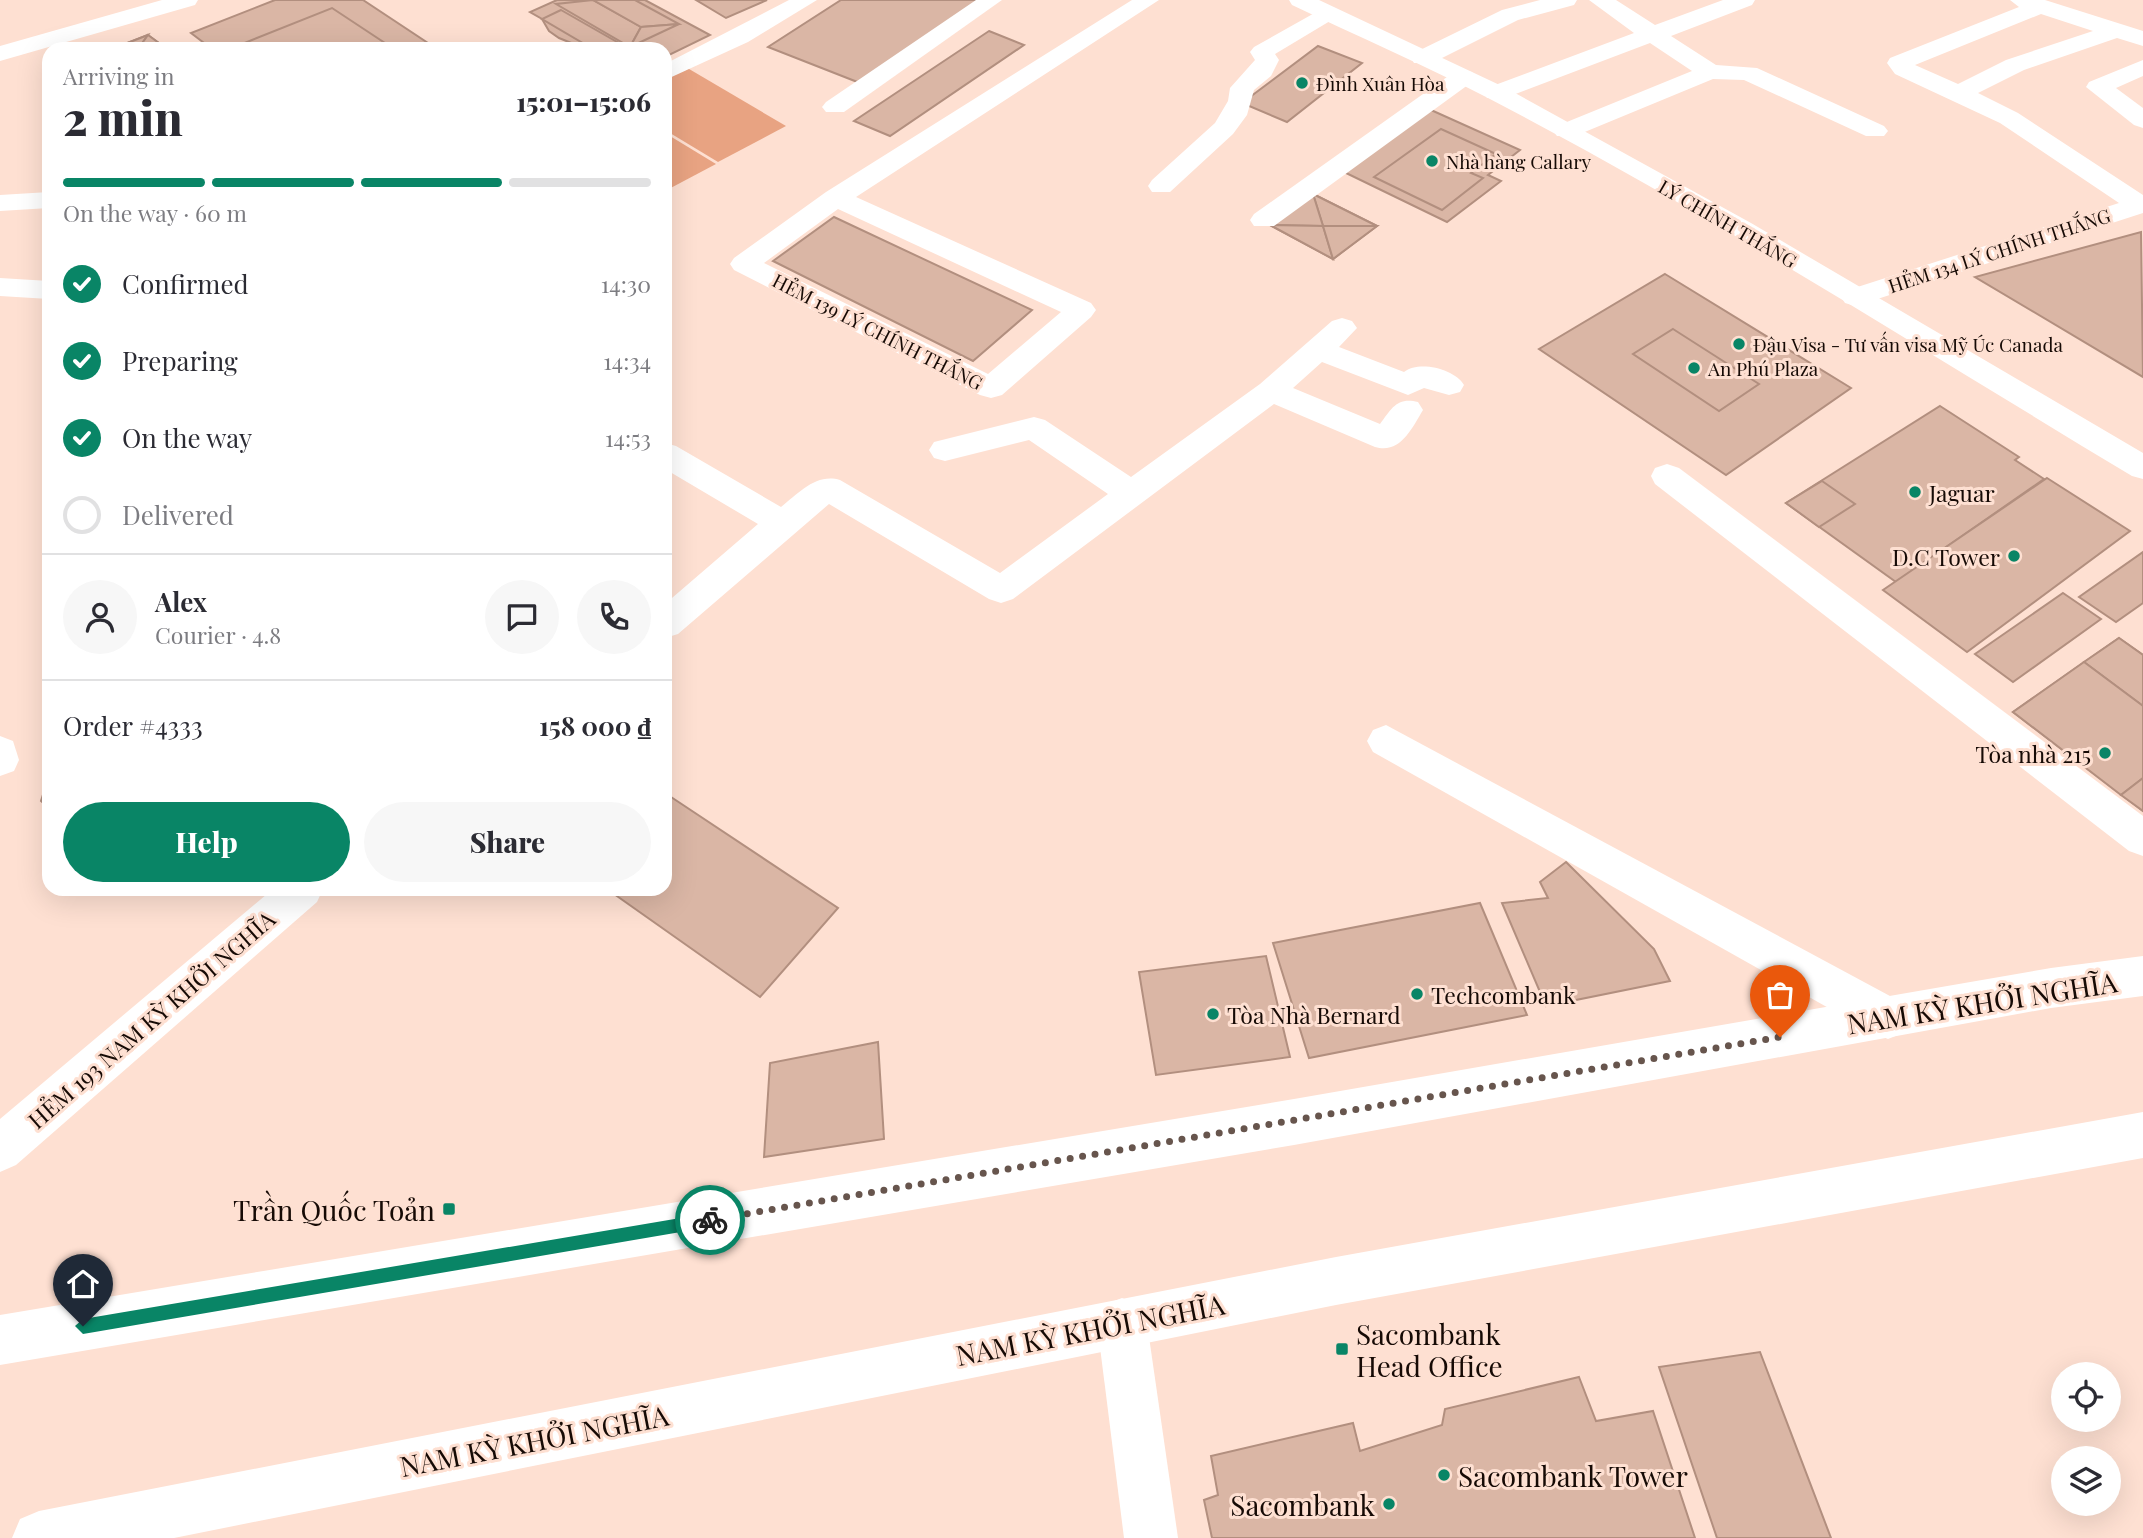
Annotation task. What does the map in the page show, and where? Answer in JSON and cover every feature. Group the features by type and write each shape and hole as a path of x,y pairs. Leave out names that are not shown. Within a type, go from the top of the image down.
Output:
{"main road":[{"path":"0,54 187,0"},
{"path":"672,70 740,37 806,0"},
{"path":"835,107 991,0"},
{"name":"HẺM 139 LÝ CHÍNH THẮNG","path":"836,198 1081,310 991,388 744,264 836,198 1148,0"},
{"name":"LÝ CHÍNH THẮNG","path":"1300,0 1496,93 1566,131 1855,297 2143,468"},
{"path":"1423,58 1510,15 1566,0"},
{"path":"1600,0 1710,72"},
{"path":"1496,93 1650,33 1744,0"},
{"path":"2142,204 2009,117 1904,69 1899,63 2031,3 2143,39"},
{"path":"1161,186 1227,126 1238,107 1242,88 1262,71 1267,60 1262,52 1327,13"},
{"path":"1959,93 2015,65 2115,31"},
{"path":"2143,67 2098,87 2143,120"},
{"path":"1566,131 1710,72 1748,73 1875,131"},
{"path":"1264,220 1463,77"},
{"path":"0,203 42,200"},
{"name":"HẺM 134 LÝ CHÍNH THẮNG","path":"1855,297 2142,204"},
{"path":"0,287 42,290"},
{"path":"672,618 782,523 828,488 1001,590 1271,391 1342,328"},
{"path":"1316,349 1408,385 1420,375 1449,385"},
{"path":"1271,391 1386,439 1407,410"},
{"path":"945,450 1034,428 1132,494"},
{"path":"672,458 782,523"},
{"path":"1667,476 2143,839"},
{"path":"1386,740 1888,1018"},
{"path":"0,751 0,760"},
{"name":"HẺM 193 NAM KỲ KHỞI NGHĨA","path":"0,1149 295,896"},
{"name":"NAM KỲ KHỞI NGHĨA","path":"0,1340 1280,1124 2051,988 2143,976"},
{"name":"NAM KỲ KHỞI NGHĨA","path":"39,1538 1122,1322 2143,1135"},
{"path":"1122,1322 1151,1538"}],"shaded area":[{"path":"684,66 786,126 718,162 672,134 672,72"},
{"path":"672,137 716,164 672,187"}],"building":[{"path":"275,0 363,0 426,42 203,42 191,33"},
{"path":"557,0 645,0 710,35 672,54 672,42 569,42 549,31 542,19 530,12"},
{"path":"593,0 641,27 633,42 621,42 556,4"},
{"path":"593,0 635,0 679,24 641,27"},
{"path":"696,0 767,0 726,18"},
{"path":"841,0 979,0 860,83 768,47"},
{"path":"332,8 383,42 247,42"},
{"path":"561,10 617,42 581,42 542,19"},
{"path":"679,24 641,42 633,42 641,27"},
{"path":"989,31 1024,45 890,136 854,121"},
{"path":"148,35 158,42 130,42"},
{"path":"148,35 143,42 130,42"},
{"path":"148,35 158,42 143,42"},
{"name":"Đình Xuân Hòa","path":"1318,46 1362,63 1287,122 1242,103"},
{"name":"Nhà hàng Callary","path":"1431,110 1520,150 1488,175 1501,181 1447,222 1344,172"},
{"path":"1441,129 1496,154 1471,173 1483,178 1442,210 1374,177"},
{"path":"1313,194 1377,226 1333,259 1270,225"},
{"path":"1313,194 1377,226 1323,226"},
{"path":"1313,194 1323,226 1270,225"},
{"path":"834,217 1032,310 973,361 773,261"},
{"path":"1270,225 1323,226 1333,259"},
{"path":"1323,226 1377,226 1333,259"},
{"path":"2141,232 2143,377 1975,277"},
{"name":"An Phú Plaza","path":"1665,274 1851,388 1726,475 1539,349"},
{"path":"1673,329 1759,384 1719,411 1633,354"},
{"name":"Jaguar","path":"1940,406 2019,457 2015,460 2044,479 1896,582 1786,503"},
{"name":"D.C Tower","path":"2047,478 2130,531 1967,652 1883,590"},
{"path":"1822,481 1855,504 1819,527 1786,503"},
{"path":"2143,552 2143,603 2116,622 2079,597"},
{"path":"2063,593 2101,619 2013,682 1975,654"},
{"name":"Tòa nhà 215","path":"2119,638 2143,655 2143,811 2013,712"},
{"path":"2119,638 2143,655 2143,706 2084,662"},
{"name":"Tòa nhà 215","path":"2084,662 2143,706 2143,778 2121,795 2013,712"},
{"path":"2143,778 2143,811 2121,795"},
{"path":"672,798 838,908 760,997 617,896 672,896"},
{"path":"1566,862 1654,949 1670,981 1546,1006 1502,903 1548,898 1540,882"},
{"path":"1480,903 1527,1015 1309,1058 1273,943"},
{"name":"Tòa Nhà Bernard","path":"1266,956 1290,1057 1156,1075 1139,972"},
{"path":"878,1042 884,1139 764,1157 770,1063"},
{"path":"1760,1352 1831,1538 1717,1538 1659,1367"},
{"name":"Sacombank Tower","path":"1579,1377 1596,1421 1653,1411 1695,1538 1212,1538 1204,1500 1218,1495 1211,1456 1353,1423 1360,1451 1442,1425 1445,1409"}],"way so far":[{"path":"710,1220 1780,1037"}],"place":[{"name":"Đình Xuân Hòa","path":"1302,83"},
{"name":"Nhà hàng Callary","path":"1432,161"},
{"name":"Đậu Visa - Tư vấn visa Mỹ Úc Canada","path":"1739,344"},
{"name":"An Phú Plaza","path":"1694,368"},
{"name":"Jaguar","path":"1915,492"},
{"name":"D.C Tower","path":"2014,556"},
{"name":"Tòa nhà 215","path":"2105,753"},
{"name":"Techcombank","path":"1417,994"},
{"name":"Tòa Nhà Bernard","path":"1213,1014"},
{"name":"Trần Quốc Toản","path":"449,1209"},
{"name":"Sacombank Head Office","path":"1342,1349"},
{"name":"Sacombank Tower","path":"1444,1475"},
{"name":"Sacombank","path":"1389,1504"}],"route":[{"path":"83,1326 710,1220"}]}
